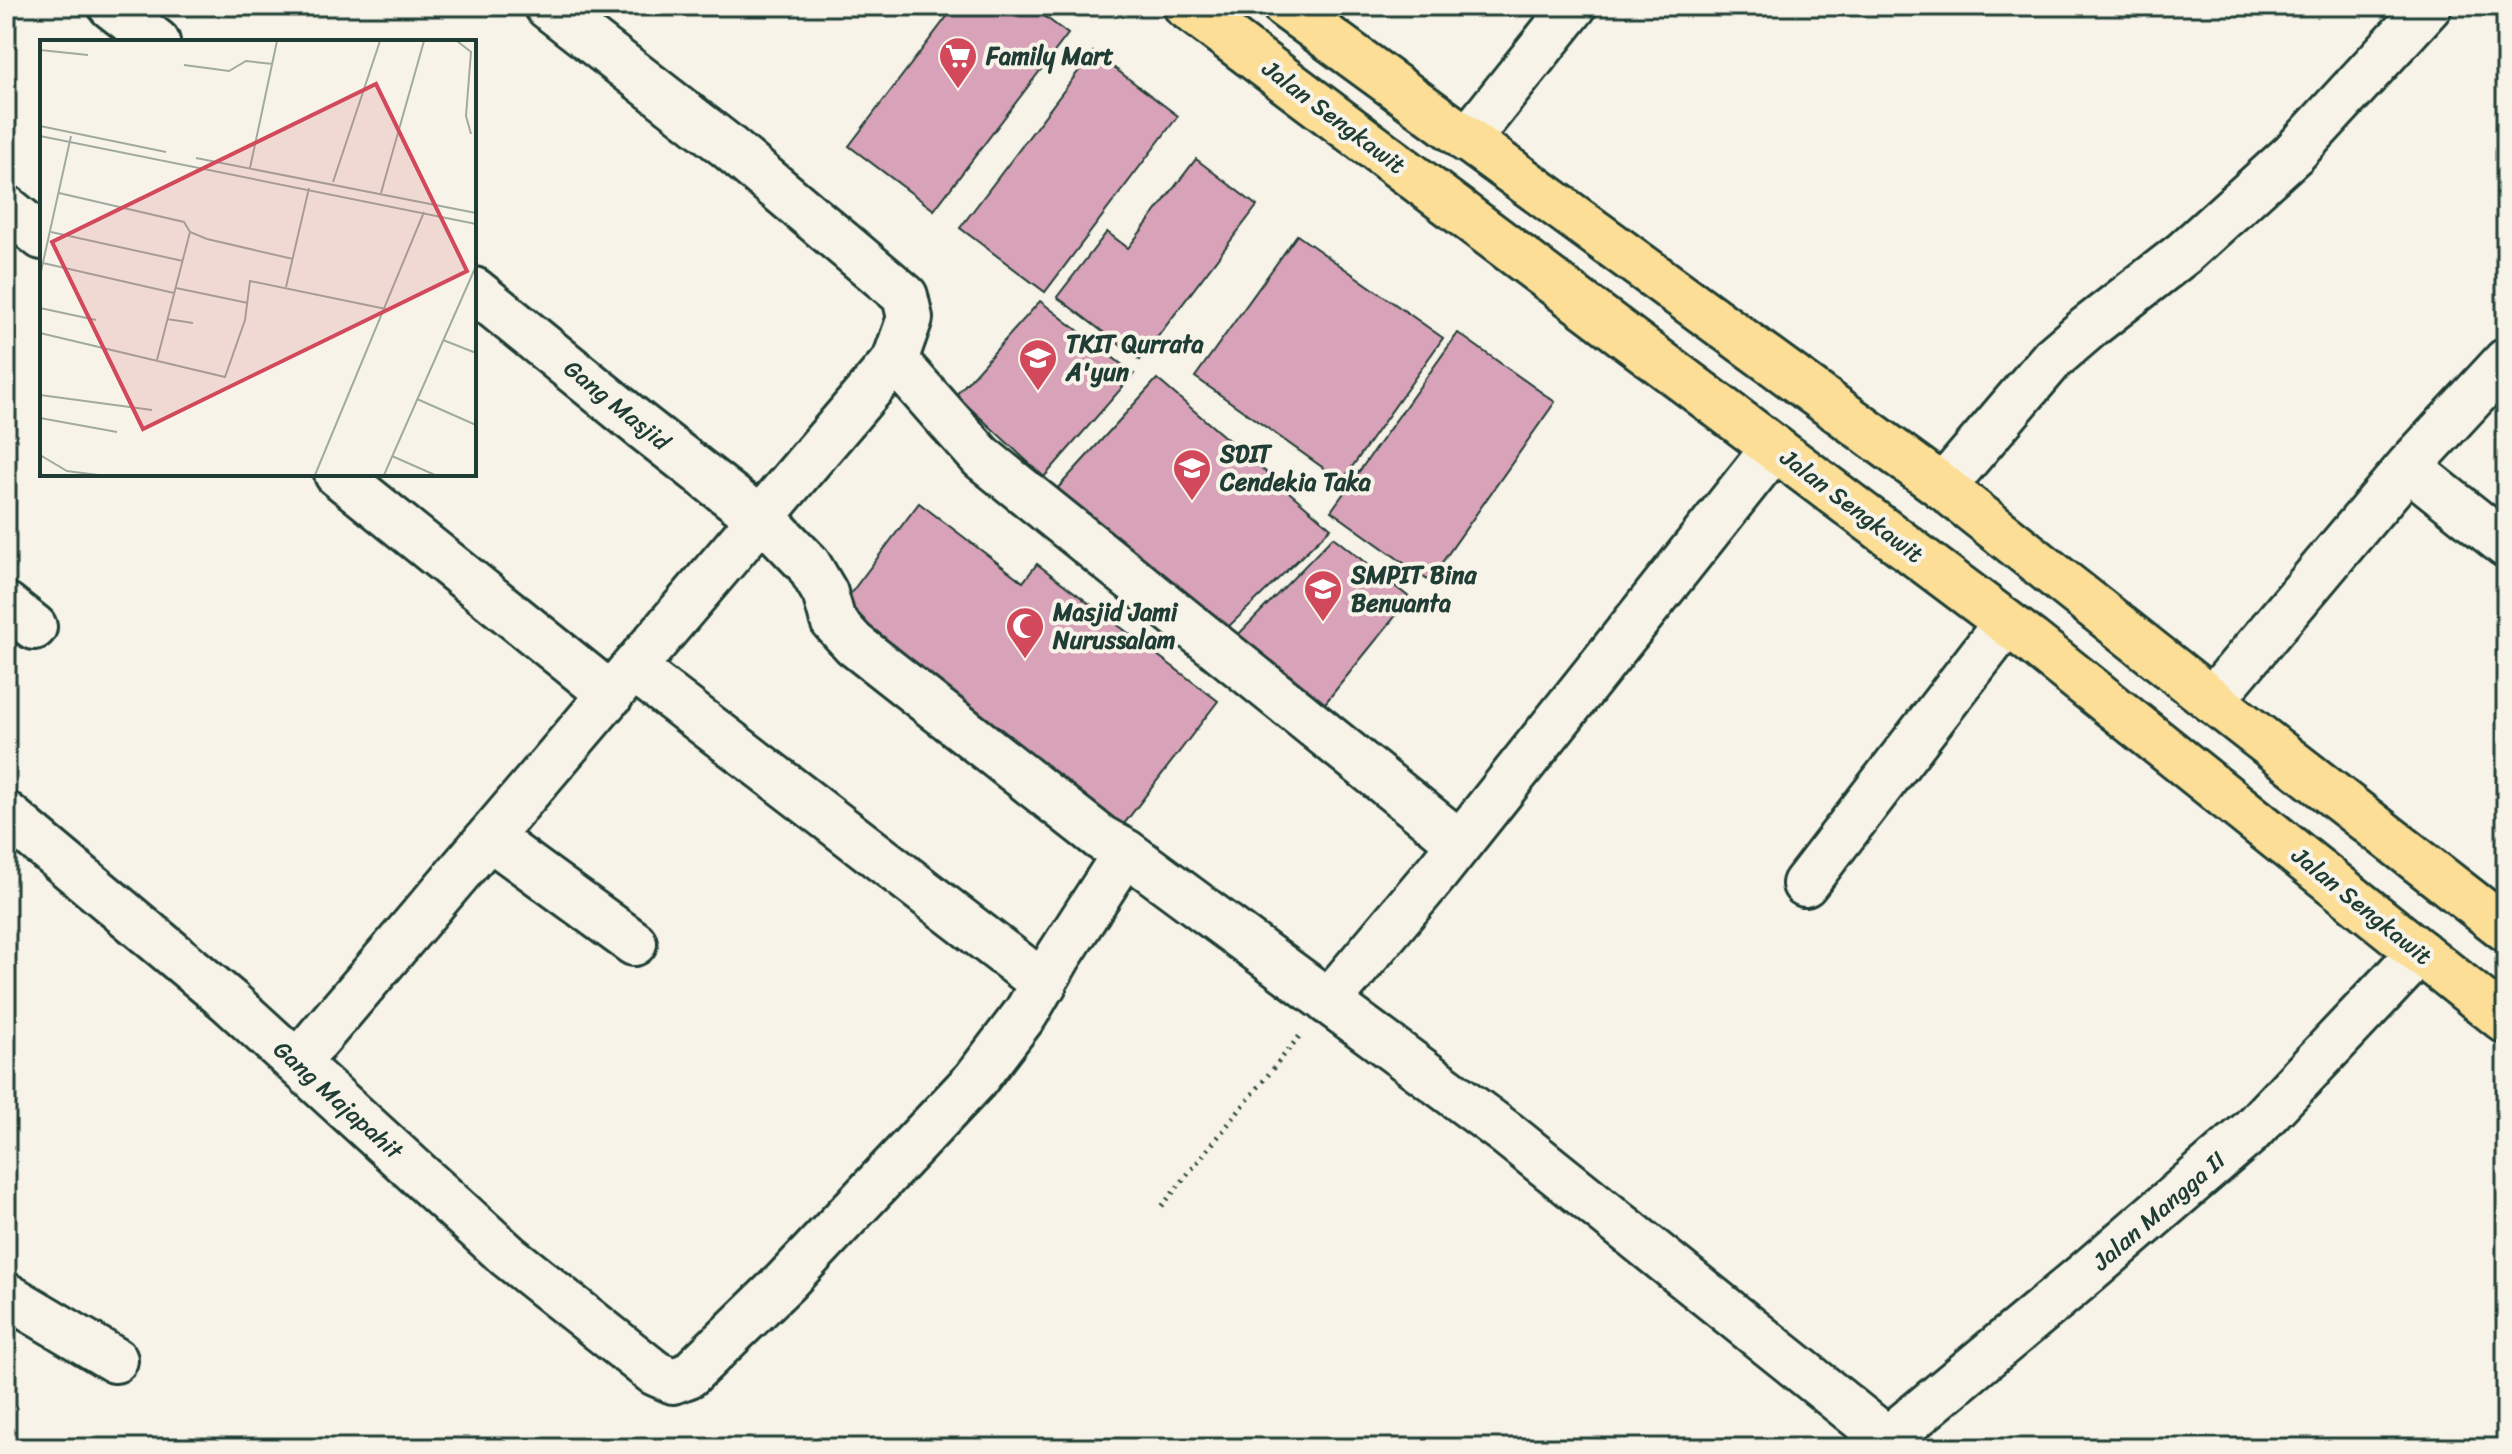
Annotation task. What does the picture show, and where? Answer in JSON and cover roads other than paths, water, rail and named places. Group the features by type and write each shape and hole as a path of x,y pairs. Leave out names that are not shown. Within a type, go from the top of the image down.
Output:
{"highway":[{"name":"Jalan Sengkawit","path":"1186,6 2006,623 2506,1021"},
{"path":"1285,6 1943,487 2506,929"}],"street":[{"path":"111,6 154,40"},
{"path":"297,1063 895,360 910,318 905,296 726,145 547,6"},
{"path":"1467,140 1574,6"},
{"path":"1943,487 2053,358 2184,253 2294,153 2429,6"},
{"path":"6,208 40,235"},
{"name":"Gang Masjid","path":"476,292 778,533 808,564 825,593 833,621 854,644 1101,838 1126,852 1506,1133 1882,1444"},
{"path":"895,360 981,457 1460,843"},
{"path":"2212,700 2408,467 2506,361"},
{"path":"1328,1002 1460,843 1774,448"},
{"path":"2408,467 2506,545"},
{"path":"340,476 1044,984 1126,852"},
{"path":"1805,884 2006,623"},
{"name":"Gang Majapahit","path":"6,814 229,1001 508,1256 655,1373 673,1381 689,1375 774,1292 975,1080 1044,984"},
{"path":"489,837 634,943"},
{"name":"Jalan Mangga II","path":"1882,1444 2249,1133 2420,952"},
{"path":"6,1295 115,1360"}],"place":[{"name":"Family Mart","path":"958,90"},
{"name":"TKIT Qurrata A'yun","path":"1038,392"},
{"name":"SDIT Cendekia Taka","path":"1192,502"},
{"name":"SMPIT Bina Benuanta","path":"1323,623"},
{"name":"Masjid Jami Nurussalam","path":"1025,660"}]}
